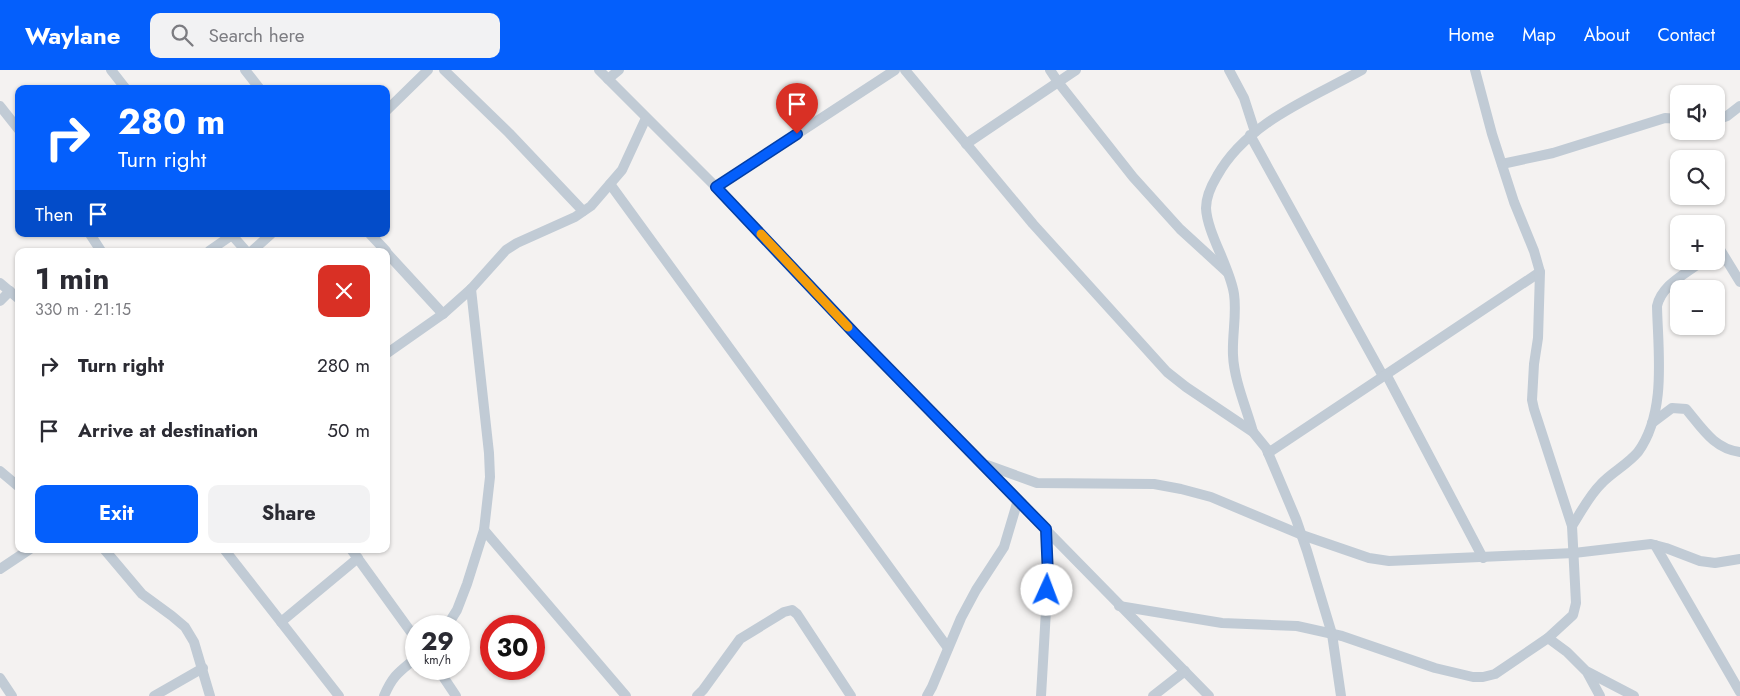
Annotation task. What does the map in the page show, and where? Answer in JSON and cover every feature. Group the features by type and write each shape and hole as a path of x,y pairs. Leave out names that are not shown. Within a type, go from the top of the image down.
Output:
{"street":[{"path":"111,70 123,85"},
{"path":"245,70 257,85"},
{"path":"390,107 428,70"},
{"path":"444,70 583,211"},
{"path":"599,70 716,187 849,328 1209,696"},
{"path":"608,79 619,70"},
{"path":"716,187 895,70"},
{"path":"906,70 1033,224 1167,372 1253,432 1266,448 1302,535 1332,634 1341,696"},
{"path":"1050,70 1132,177 1180,229 1229,274"},
{"path":"966,144 1076,70"},
{"path":"1230,70 1244,98 1253,134 1483,558"},
{"path":"1253,432 1235,370 1233,356 1234,296 1229,274 1208,220 1206,208 1209,190 1222,167 1237,148 1253,134 1285,112 1362,70"},
{"path":"1119,606 1222,623 1298,626 1332,634 1435,668 1472,677 1495,674 1548,638 1573,615 1575,609 1572,526 1532,400 1538,338 1540,272 1534,251 1514,202 1489,125 1475,70"},
{"path":"0,106 15,125"},
{"path":"1725,117 1740,106"},
{"path":"390,351 444,314 471,289 506,250 575,217 591,206 622,170 646,118"},
{"path":"1502,164 1553,153 1664,118 1670,118"},
{"path":"610,184 948,648"},
{"path":"92,237 100,248"},
{"path":"213,248 227,237"},
{"path":"234,237 243,248"},
{"path":"255,248 268,237"},
{"path":"373,237 382,248"},
{"path":"390,256 444,314"},
{"path":"1725,258 1740,282"},
{"path":"1572,526 1598,487 1611,474 1626,465 1637,453 1652,423 1657,403 1658,380 1657,306 1664,290 1690,270"},
{"path":"1268,453 1540,272"},
{"path":"0,283 15,295"},
{"path":"454,615 468,584 484,530 490,477 471,289"},
{"path":"0,301 10,291"},
{"path":"1652,423 1672,408 1686,409 1716,444 1730,451 1740,452"},
{"path":"982,464 1037,483 1154,484 1181,488 1211,497 1302,535 1369,558 1389,561 1574,554 1631,546 1655,545 1700,561 1715,564 1740,559"},
{"path":"0,471 15,484"},
{"path":"927,696 961,618 976,590 1004,547 1018,500"},
{"path":"1041,696 1048,576 1046,529"},
{"path":"484,530 626,696"},
{"path":"1655,545 1740,692"},
{"path":"0,569 24,553"},
{"path":"107,553 142,594 185,627 194,642 210,696"},
{"path":"227,553 339,696"},
{"path":"354,553 405,624"},
{"path":"281,622 358,558"},
{"path":"697,696 740,639 784,612 792,610 797,614 851,696"},
{"path":"1548,638 1567,652 1587,672 1600,696"},
{"path":"384,696 390,681 405,667"},
{"path":"154,696 203,668"},
{"path":"1153,696 1185,671"},
{"path":"1587,672 1634,696"},
{"path":"0,678 12,696"},
{"path":"445,680 456,696"}],"slow traffic":[{"path":"761,234 848,327"}],"route":[{"path":"797,134 716,187 856,335 1046,529 1047,590"}]}
